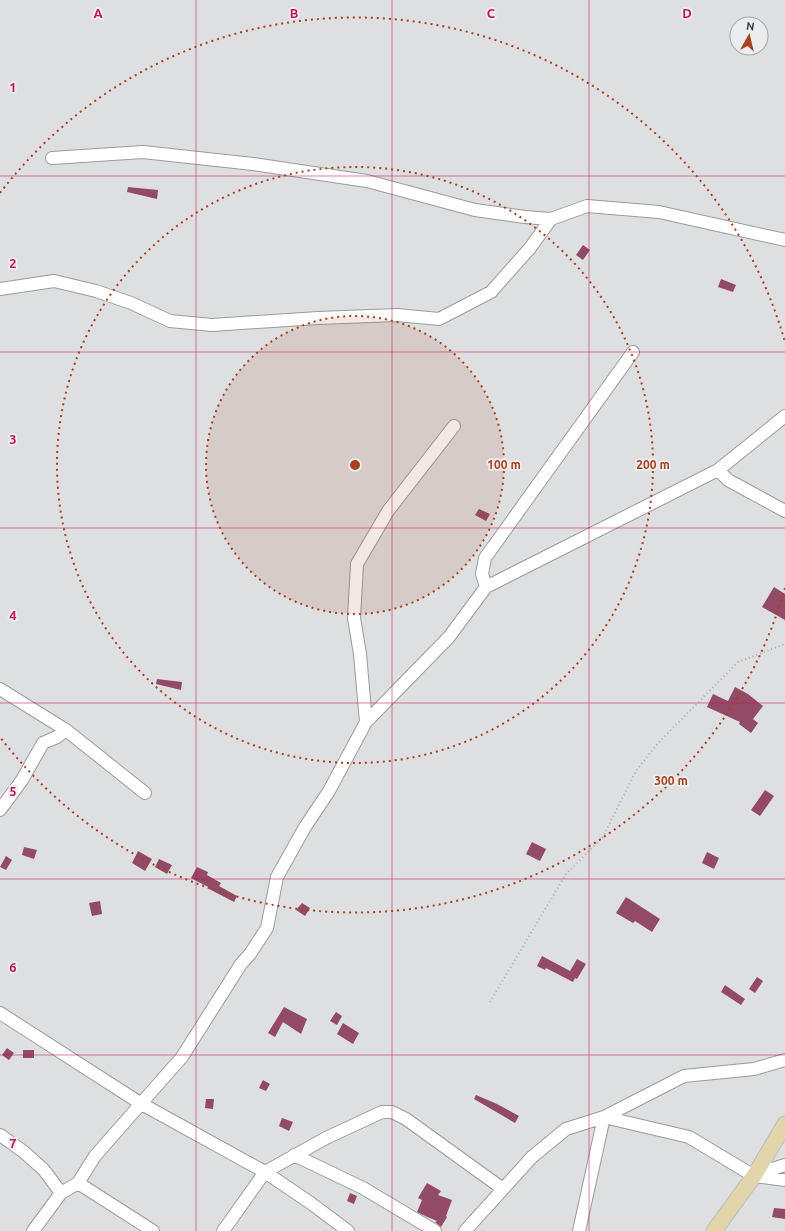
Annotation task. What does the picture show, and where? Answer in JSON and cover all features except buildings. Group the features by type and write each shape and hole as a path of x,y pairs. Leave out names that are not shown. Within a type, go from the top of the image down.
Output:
{"main road":[{"path":"714,1231 754,1176 785,1124"}],"street":[{"path":"52,158 143,152 245,163 367,181 475,210 551,220 587,206 659,212 785,240"},
{"path":"0,289 54,281 96,291 117,298 170,321 212,325 318,318 397,315 439,319 491,292 530,248 551,220"},
{"path":"486,587 482,574 485,558 632,352"},
{"path":"33,1231 60,1193 78,1183 95,1156 140,1103 182,1058 241,964 250,954 263,934 266,928 277,876 329,791 366,722 449,637 486,587 718,470 785,416"},
{"path":"366,722 360,654 354,618 357,564 388,511 454,426"},
{"path":"718,470 728,480 785,511"},
{"path":"0,689 66,730 145,792"},
{"path":"0,810 22,780 43,743 57,737 66,730"},
{"path":"0,1013 140,1103 265,1172 348,1231"},
{"path":"465,1231 532,1157 566,1129 604,1117 684,1076 754,1070 785,1060"},
{"path":"223,1231 265,1172 294,1155 382,1112 392,1112 406,1119 502,1189"},
{"path":"604,1117 689,1137 754,1176 785,1180"},
{"path":"579,1231 604,1117"},
{"path":"0,1135 24,1152 44,1170 60,1193"},
{"path":"294,1155 363,1188 435,1231"},
{"path":"754,1176 785,1165"},
{"path":"78,1183 153,1231"}],"path":[{"path":"490,1002 566,874 603,837 636,770 658,743 738,662 785,644"}]}
